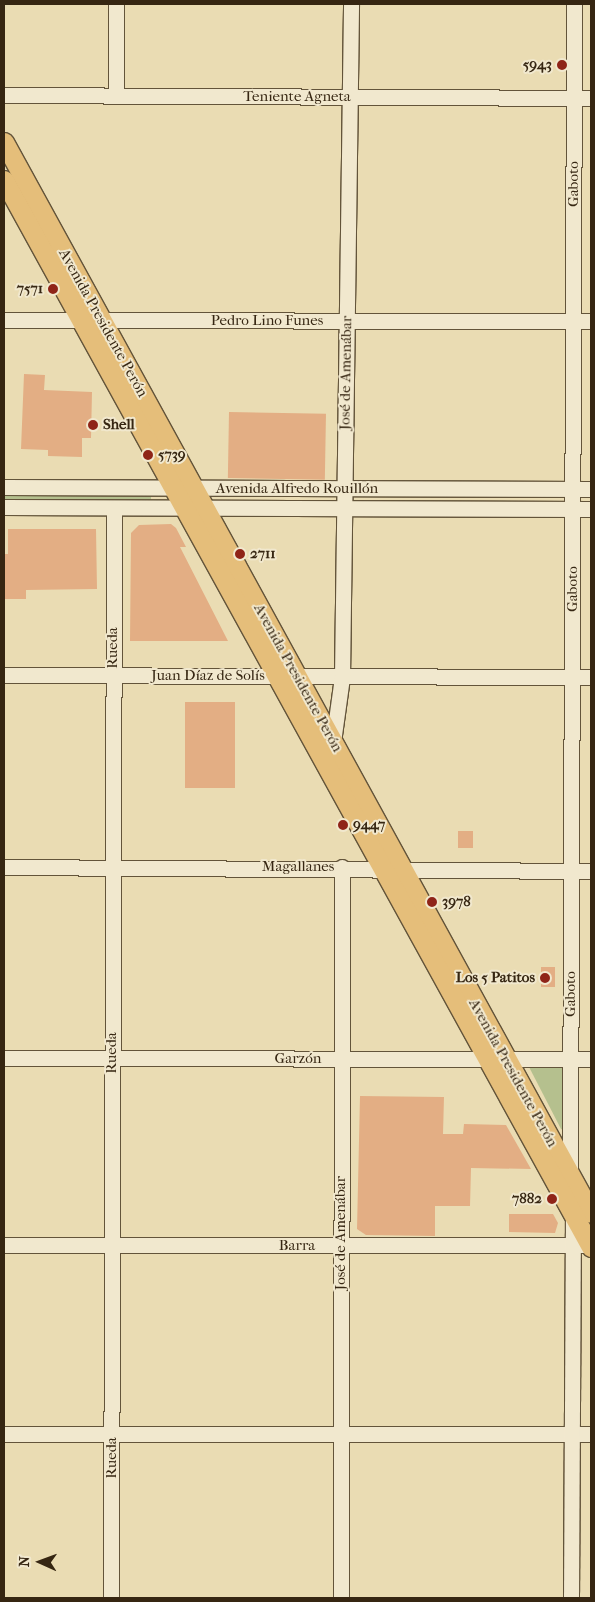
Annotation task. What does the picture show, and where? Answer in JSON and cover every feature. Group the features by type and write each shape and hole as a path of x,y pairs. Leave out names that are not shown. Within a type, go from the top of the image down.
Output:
{"main road":[{"name":"Avenida Presidente Perón","path":"4,142 401,867 496,1059 570,1175 582,1214 586,1246"},
{"name":"Avenida Presidente Perón","path":"4,180 382,867 496,1059 582,1214"}],"street":[{"path":"116,4 116,96"},
{"name":"José de Amenábar","path":"333,742 342,676 351,4"},
{"name":"Gaboto","path":"570,1175 574,509 574,4"},
{"name":"Teniente Agneta","path":"4,95 591,98"},
{"name":"Pedro Lino Funes","path":"4,320 591,322"},
{"name":"Avenida Alfredo Rouillón","path":"4,487 591,489"},
{"name":"Avenida Alfredo Rouillón","path":"4,507 591,509"},
{"name":"Rueda","path":"111,1598 114,508"},
{"name":"Juan Díaz de Solís","path":"4,675 591,677"},
{"name":"Magallanes","path":"4,867 401,867 591,871"},
{"name":"José de Amenábar","path":"341,1598 342,867"},
{"name":"Garzón","path":"4,1058 591,1059"},
{"name":"Barra","path":"4,1245 586,1246"},
{"path":"571,1598 571,1434 586,1246"},
{"path":"4,1434 591,1434"}],"green space":[{"path":"4,492 151,492 151,500 4,500"},
{"path":"528,1065 566,1065 563,1130 561,1129"}],"building":[{"path":"24,374 45,375 44,390 92,392 91,438 82,438 82,457 48,456 48,450 21,449"},
{"path":"229,412 326,414 325,480 228,478"},
{"path":"171,524 176,528 186,547 180,547 228,641 130,641 131,533 139,525"},
{"path":"8,529 96,529 97,589 26,590 26,599 4,599 4,554 8,554"},
{"path":"185,702 235,702 235,788 185,788"},
{"path":"458,831 473,831 473,848 458,848"},
{"path":"541,967 555,967 555,987 541,987"},
{"path":"360,1096 444,1097 443,1134 463,1134 464,1124 506,1125 531,1169 471,1168 470,1206 435,1206 435,1236 366,1235 357,1229"},
{"path":"509,1214 553,1214 558,1223 555,1233 509,1232"}],"place":[{"name":"5943","path":"562,65"},
{"name":"7571","path":"53,289"},
{"name":"Shell","path":"93,425"},
{"name":"5739","path":"148,455"},
{"name":"2711","path":"240,554"},
{"name":"9447","path":"343,825"},
{"name":"3978","path":"432,902"},
{"name":"Los 5 Patitos","path":"545,978"},
{"name":"7882","path":"552,1199"}]}
